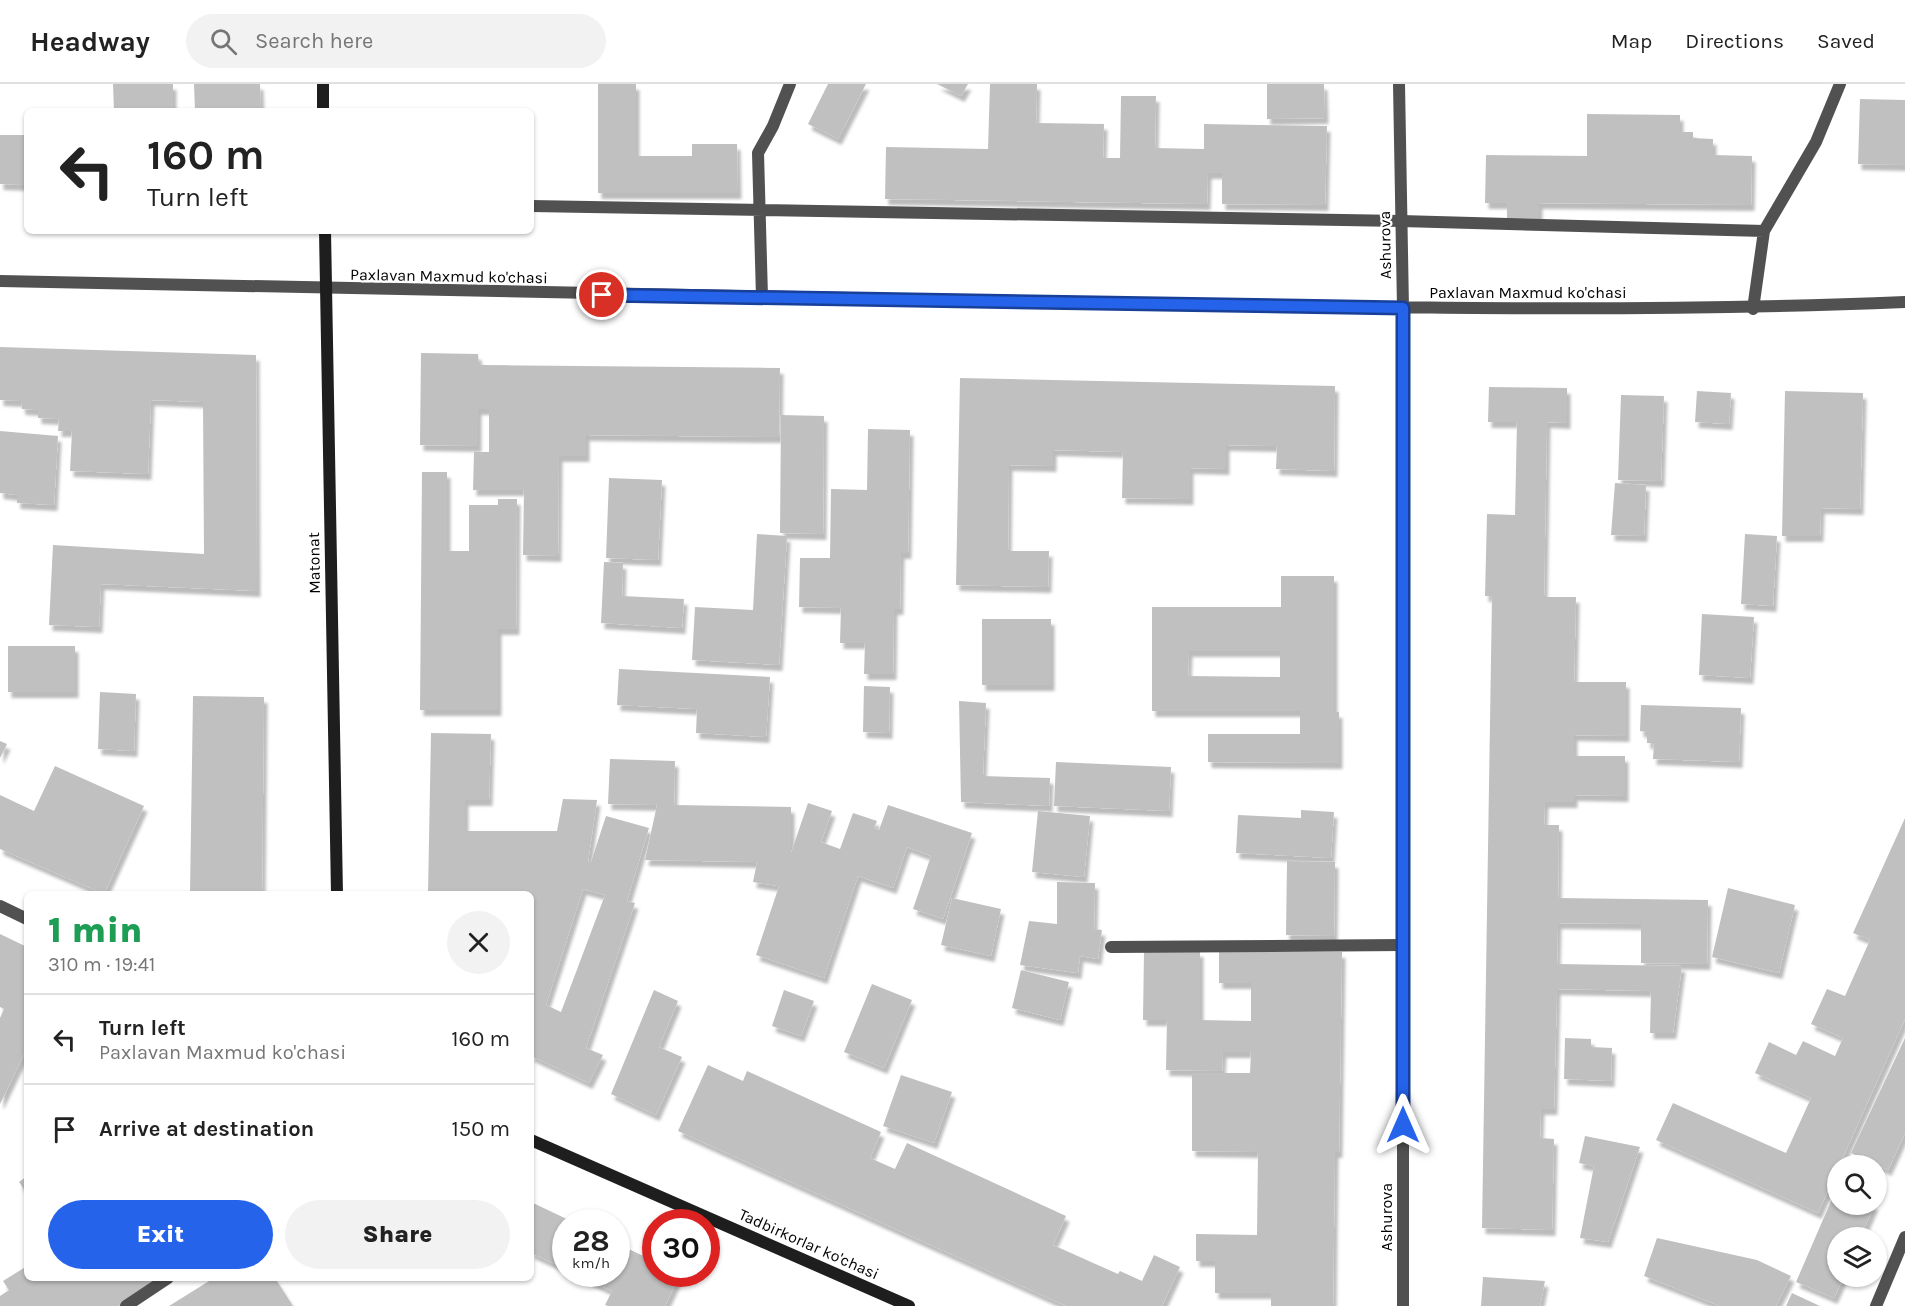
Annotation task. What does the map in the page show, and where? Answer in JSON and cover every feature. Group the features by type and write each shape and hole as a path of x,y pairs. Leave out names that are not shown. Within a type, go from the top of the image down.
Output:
{"main road":[{"path":"323,84 323,108"},
{"name":"Matonat","path":"325,234 336,891"},
{"name":"Tadbirkorlar ko'chasi","path":"534,1141 904,1305"}],"street":[{"path":"762,297 758,153 773,126 790,84"},
{"name":"Ashurova","path":"1400,84 1403,308 1403,1306"},
{"path":"1753,309 1764,231 1816,142 1840,84"},
{"path":"534,206 1401,221 1764,231"},
{"name":"Paxlavan Maxmud ko'chasi","path":"0,281 326,291 1403,308 1753,309 1905,302"},
{"path":"0,906 24,918"},
{"path":"1111,947 1403,945"},
{"path":"1876,1306 1903,1245"},
{"path":"126,1306 164,1281"}],"building":[{"path":"113,84 173,84 173,108 114,108"},
{"path":"194,84 260,84 261,108 195,108"},
{"path":"598,84 636,84 636,156 692,156 692,144 737,144 738,193 598,193"},
{"path":"828,84 866,84 838,139 808,124"},
{"path":"937,84 968,84 961,96"},
{"path":"990,84 1037,84 1036,123 1104,124 1103,158 1120,158 1121,96 1156,96 1155,148 1204,149 1204,124 1327,126 1325,205 1222,204 1222,173 1208,173 1207,204 885,199 886,147 988,149"},
{"path":"1267,84 1324,84 1325,118 1267,119"},
{"path":"1860,99 1905,100 1905,165 1858,164"},
{"path":"1587,114 1680,115 1680,132 1693,132 1693,138 1713,139 1713,155 1752,156 1751,205 1539,203 1539,219 1507,218 1507,203 1485,203 1486,155 1587,156"},
{"path":"0,135 24,135 24,185 0,184"},
{"path":"0,347 256,355 257,591 101,584 99,627 49,625 53,545 204,554 203,402 151,400 148,474 70,471 72,431 58,431 59,419 38,418 38,410 22,409 21,401 0,400"},
{"path":"421,353 478,354 479,365 780,368 779,437 586,435 586,456 559,456 558,556 523,555 524,490 473,490 474,452 489,452 489,409 478,409 478,446 420,445"},
{"path":"960,378 1335,386 1334,471 1276,469 1277,446 1226,445 1226,469 1190,468 1190,499 1122,498 1123,452 1053,450 1053,466 1009,465 1008,551 1049,551 1048,587 956,585"},
{"path":"1489,387 1567,388 1567,423 1547,422 1544,597 1576,597 1574,682 1626,682 1626,736 1574,735 1574,756 1625,756 1625,796 1574,795 1574,802 1545,802 1544,825 1559,825 1558,898 1708,900 1707,964 1641,963 1641,924 1558,923 1557,964 1682,966 1673,1033 1650,1033 1651,991 1557,989 1554,1109 1541,1109 1540,1138 1554,1139 1552,1230 1482,1228 1492,596 1485,596 1487,514 1515,515 1517,422 1488,422"},
{"path":"1697,391 1731,393 1729,424 1695,422"},
{"path":"1785,391 1863,393 1860,509 1821,508 1820,536 1782,536"},
{"path":"1621,395 1664,396 1661,481 1618,480"},
{"path":"781,415 824,416 823,534 780,533"},
{"path":"868,429 910,430 908,553 901,553 900,609 894,609 893,674 864,674 865,643 840,643 841,608 799,607 800,558 830,558 831,489 867,490"},
{"path":"0,431 58,436 54,505 17,503 17,495 0,493"},
{"path":"422,472 447,472 447,551 469,551 469,505 498,505 498,499 517,499 516,629 498,629 498,710 420,710"},
{"path":"609,478 662,480 658,560 606,558"},
{"path":"1615,483 1646,485 1644,536 1611,535"},
{"path":"757,534 787,536 779,665 692,660 695,607 753,610"},
{"path":"1745,534 1777,536 1773,606 1741,604"},
{"path":"604,562 623,563 622,596 684,599 682,628 601,623"},
{"path":"1281,576 1334,576 1334,712 1339,712 1339,763 1208,762 1208,734 1300,734 1300,711 1152,711 1152,607 1281,607","holes":["1189,651 1280,651 1280,677 1188,676"]},
{"path":"1702,614 1754,617 1750,678 1699,675"},
{"path":"982,619 1051,619 1051,685 982,685"},
{"path":"8,646 75,646 75,692 8,692"},
{"path":"619,669 770,677 766,737 696,733 697,709 617,705"},
{"path":"864,686 890,687 889,733 863,732"},
{"path":"100,692 136,694 134,751 98,749"},
{"path":"193,696 264,697 262,891 190,891"},
{"path":"959,701 986,703 983,776 1050,778 1049,806 961,802"},
{"path":"1641,705 1741,708 1739,762 1653,759 1654,743 1647,743 1647,732 1640,731"},
{"path":"431,733 491,734 489,800 465,800 465,831 557,831 563,799 597,800 588,862 591,862 606,816 649,828 627,901 635,903 586,1048 603,1055 589,1083 534,1057 534,891 428,891","holes":["583,889 605,895 561,1012 546,1005"]},
{"path":"0,741 7,744 0,758"},
{"path":"610,759 675,761 674,805 791,807 791,853 808,803 832,811 821,842 840,849 853,813 877,821 874,828 879,830 888,805 972,833 943,919 913,909 931,856 907,847 893,888 858,876 824,978 756,955 779,886 753,882 757,862 645,860 657,805 608,804"},
{"path":"1056,762 1171,767 1169,811 1054,806"},
{"path":"55,766 144,806 105,891 97,891 0,849 0,795 34,811"},
{"path":"1301,810 1334,812 1331,858 1236,853 1238,815 1301,818"},
{"path":"1038,811 1090,816 1084,877 1032,872"},
{"path":"1905,818 1905,1019 1844,1155 1827,1155 1827,1193 1818,1213 1656,1140 1673,1103 1786,1153 1811,1098 1755,1073 1769,1042 1796,1055 1803,1041 1835,1056 1843,1038 1811,1024 1827,989 1845,996 1870,940 1853,933"},
{"path":"1287,861 1335,862 1334,936 1286,935"},
{"path":"1057,882 1095,883 1094,929 1102,930 1098,959 1080,956 1078,973 1020,965 1029,921 1057,924"},
{"path":"1728,888 1795,905 1779,973 1712,957"},
{"path":"952,898 1001,909 991,956 941,945"},
{"path":"0,934 24,946 24,1054 0,1104 0,1018 4,1009 0,1007"},
{"path":"1144,951 1200,951 1200,1020 1251,1021 1251,983 1219,983 1219,952 1342,952 1339,1152 1335,1152 1333,1306 1271,1306 1271,1293 1215,1293 1215,1261 1196,1261 1196,1234 1257,1235 1258,1152 1192,1151 1192,1073 1250,1073 1251,1052 1223,1052 1222,1071 1166,1070 1167,1020 1143,1020"},
{"path":"1021,970 1069,982 1060,1020 1012,1008"},
{"path":"872,984 912,1000 884,1068 844,1052"},
{"path":"654,990 678,1001 659,1047 682,1057 656,1115 611,1094"},
{"path":"784,990 814,1001 801,1036 772,1026"},
{"path":"1565,1038 1591,1039 1591,1047 1612,1048 1611,1081 1564,1079"},
{"path":"1905,1038 1905,1133 1888,1170 1887,1155 1851,1153"},
{"path":"708,1065 743,1081 747,1071 881,1132 870,1158 895,1169 907,1143 1066,1216 1053,1245 1118,1274 1120,1271 1142,1281 1154,1255 1180,1267 1162,1306 1066,1306 678,1131"},
{"path":"901,1075 952,1092 934,1143 883,1126"},
{"path":"1585,1136 1640,1147 1608,1242 1580,1238 1594,1166 1579,1163"},
{"path":"24,1178 24,1190 19,1182"},
{"path":"534,1203 552,1212 552,1263 534,1254"},
{"path":"1827,1210 1827,1215 1870,1215 1865,1227 1827,1227 1827,1287 1839,1287 1834,1298 1796,1282"},
{"path":"1657,1238 1757,1260 1791,1276 1776,1306 1720,1306 1644,1276"},
{"path":"630,1250 642,1255 642,1287 674,1287 665,1306 605,1305 612,1291 603,1287 630,1287"},
{"path":"24,1268 24,1281 158,1281 118,1306 0,1306 0,1296 9,1290 3,1281"},
{"path":"1483,1277 1545,1281 1540,1306 1481,1306"},
{"path":"209,1281 277,1281 293,1306 169,1306"},
{"path":"1792,1293 1820,1306 1786,1306"}],"route":[{"path":"602,295 1403,308 1403,1125"}]}
